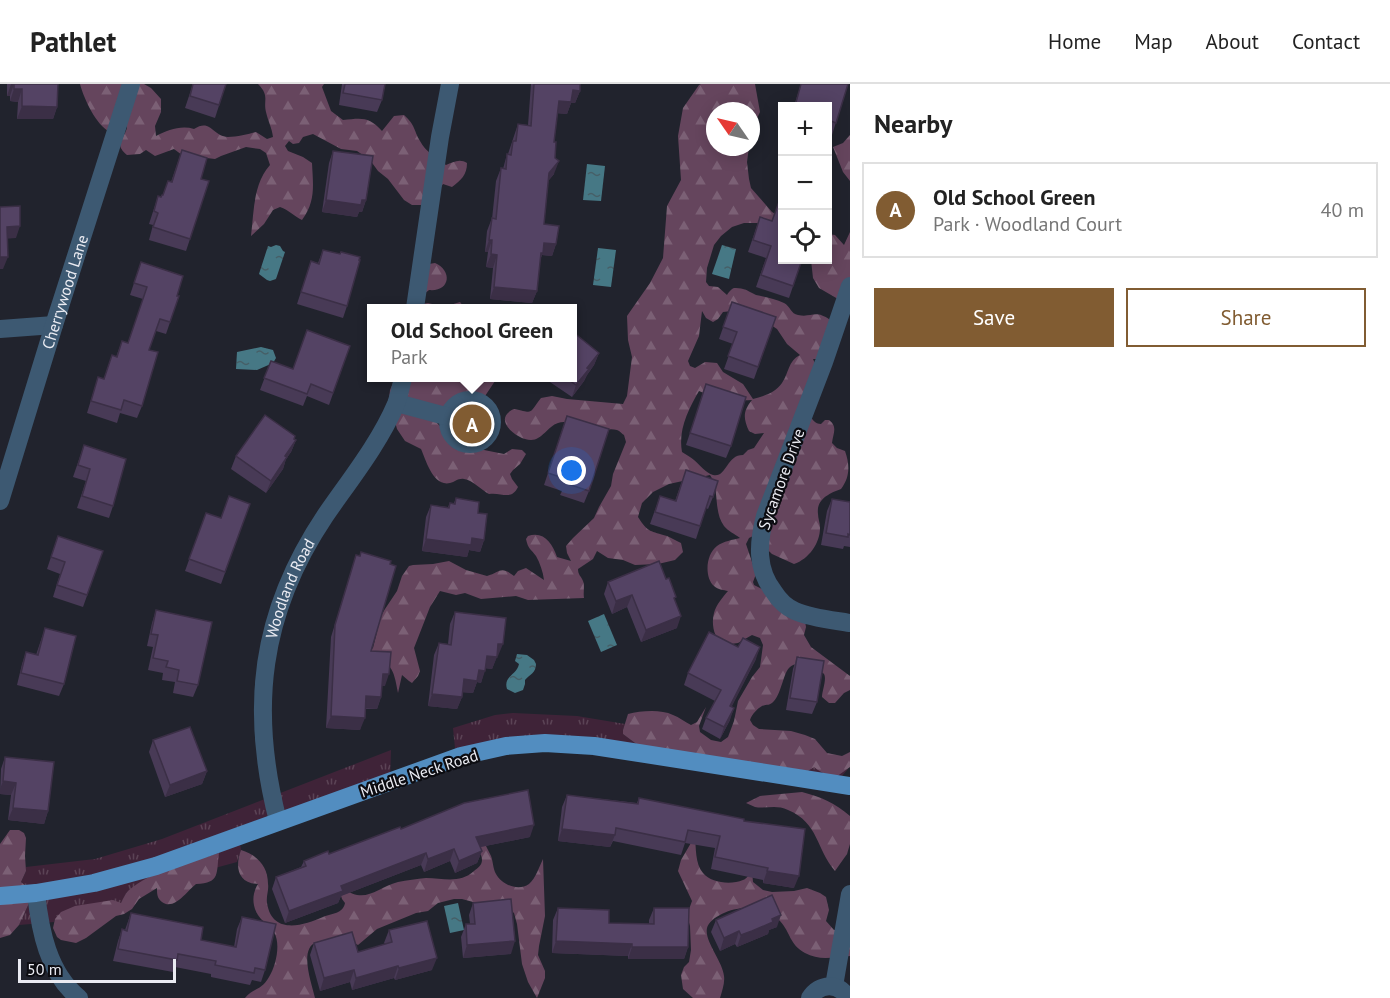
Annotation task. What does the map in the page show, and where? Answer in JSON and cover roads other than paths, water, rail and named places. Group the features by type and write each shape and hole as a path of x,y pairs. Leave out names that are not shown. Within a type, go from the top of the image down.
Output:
{"main road":[{"name":"Middle Neck Road","path":"0,896 36,893 114,879 461,756 506,746 545,743 594,746 850,786"}],"street":[{"name":"Cherrywood Lane","path":"0,501 131,84"},
{"path":"416,304 450,84"},
{"name":"Sycamore Drive","path":"850,286 824,362 765,516 760,539 761,567 766,581 776,595 790,608 850,623"},
{"path":"0,329 54,325"},
{"name":"Woodland Road","path":"278,821 268,774 262,716 263,681 277,612 295,566 376,442 397,403 402,382"},
{"path":"397,403 449,417"},
{"path":"36,893 41,926 50,957 57,973 79,998"},
{"path":"810,998 816,990 822,987 828,986 841,992 850,894"}],"water":[{"path":"587,164 605,166 601,201 583,200"},
{"path":"276,245 285,252 276,279 270,281 259,274 268,246"},
{"path":"722,245 736,249 729,279 712,274"},
{"path":"598,248 616,250 611,287 593,285"},
{"path":"261,347 273,350 276,358 273,363 257,370 236,369 237,352"},
{"path":"604,614 617,645 601,652 588,621"},
{"path":"517,654 527,655 534,660 536,667 525,680 523,690 515,693 507,689 506,685 518,668 519,664 515,661"},
{"path":"458,903 464,930 450,933 444,906"}],"place":[{"name":"Old School Green","path":"472,424"}]}
